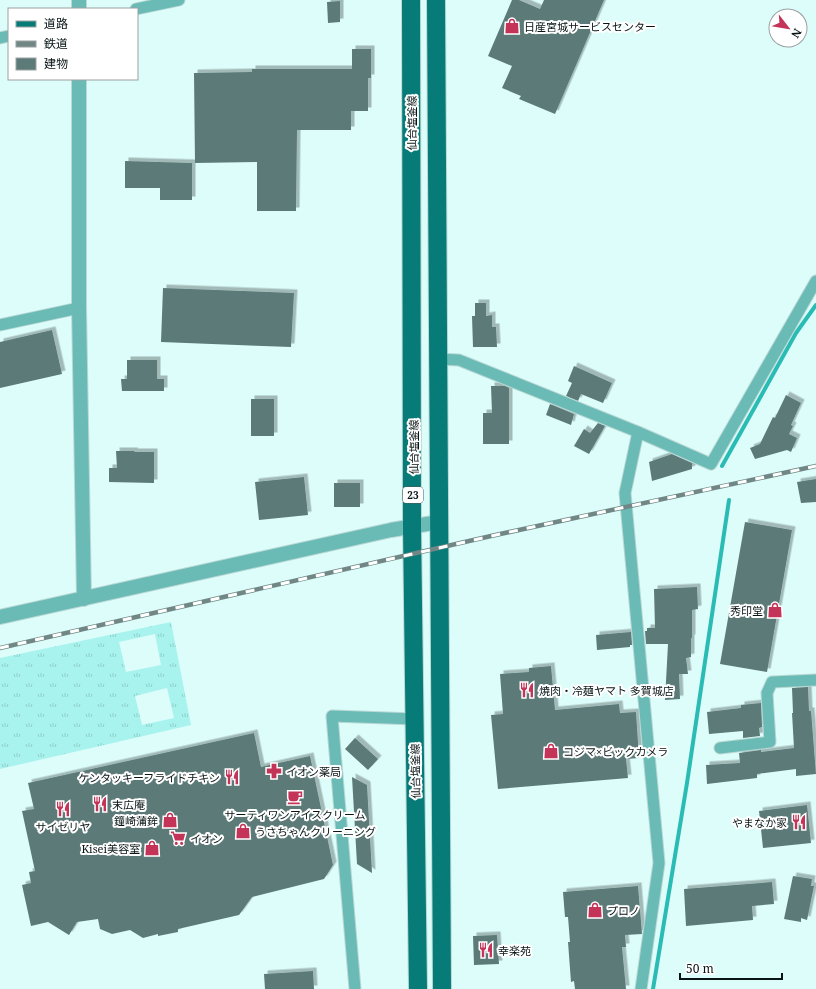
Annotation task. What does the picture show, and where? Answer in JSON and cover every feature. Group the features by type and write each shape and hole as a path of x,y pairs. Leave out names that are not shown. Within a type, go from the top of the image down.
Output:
{"main road":[{"name":"仙台塩釜線","path":"411,0 412,526 418,989"},
{"name":"23","path":"436,0 442,989"}],"street":[{"path":"138,9 179,0"},
{"path":"79,80 79,308 84,599"},
{"path":"438,359 459,360 638,432 711,464 816,281"},
{"path":"0,325 79,308"},
{"path":"638,432 625,493 659,863 641,989"},
{"path":"0,617 412,526 439,522"},
{"path":"720,748 770,742 767,694 772,682 816,680"},
{"path":"355,989 332,716 414,719"}],"green space":[{"path":"171,622 191,725 0,769 0,658","holes":["155,634 161,665 126,672 119,642","167,688 174,718 142,725 135,696"]}],"building":[{"path":"512,0 519,0 540,9 544,0 604,0 555,114 519,99 521,96 502,88 512,66 488,56"},
{"path":"340,1 340,22 328,23 327,2"},
{"path":"352,49 371,49 371,78 368,78 368,111 351,111 351,130 297,130 296,211 257,211 257,162 195,163 194,73 252,72 252,69 352,69"},
{"path":"125,161 192,163 192,200 160,200 160,188 125,188"},
{"path":"163,288 294,293 291,347 161,342"},
{"path":"475,303 486,303 486,316 492,315 492,327 496,327 497,347 473,347 472,316 475,316"},
{"path":"52,330 62,374 0,388 0,342"},
{"path":"127,360 157,360 157,379 164,379 164,391 122,391 121,379 127,379"},
{"path":"574,366 612,383 603,403 581,394 578,401 566,396 572,383 568,381"},
{"path":"491,386 505,386 509,388 509,444 483,444 483,413 492,413"},
{"path":"786,395 801,403 791,425 793,426 789,434 797,438 791,452 787,450 755,459 750,448 760,444"},
{"path":"251,399 274,399 274,436 251,436"},
{"path":"550,404 574,414 571,425 546,415"},
{"path":"598,423 605,426 589,454 574,446 584,429 590,433"},
{"path":"116,451 154,452 154,483 109,482 109,468 117,468"},
{"path":"672,454 692,463 692,469 652,481 649,462"},
{"path":"304,477 308,515 259,520 255,482"},
{"path":"816,479 816,502 801,503 797,482"},
{"path":"334,483 360,483 360,507 334,507"},
{"path":"745,522 792,530 767,672 720,664"},
{"path":"697,587 698,609 692,610 691,657 686,658 688,674 679,674 680,699 665,700 668,644 646,644 645,631 647,631 647,628 655,628 654,589"},
{"path":"631,632 632,645 630,645 630,647 597,650 596,635"},
{"path":"551,666 555,710 619,704 620,713 636,712 639,758 626,759 628,778 498,789 491,715 503,714 500,674 529,672 529,668"},
{"path":"808,687 809,711 811,711 816,774 796,776 796,769 757,774 757,778 707,784 706,765 740,763 739,753 794,748 792,688"},
{"path":"761,703 762,727 759,728 760,736 743,738 743,731 709,734 707,712 741,708 741,705"},
{"name":"イオン","path":"254,733 261,767 310,756 333,865 324,879 252,897 239,915 178,929 178,932 158,936 158,934 143,938 130,930 112,934 100,929 98,919 77,922 69,935 48,922 31,926 22,885 31,883 29,872 35,871 22,811 34,809 28,783"},
{"path":"355,738 378,759 368,770 345,749"},
{"path":"352,777 367,785 372,873 357,864"},
{"path":"807,805 811,843 763,848 759,811"},
{"path":"793,876 812,879 811,886 814,886 807,920 801,918 801,922 784,919"},
{"path":"772,882 774,904 752,906 753,920 686,926 684,889"},
{"path":"638,886 642,934 625,935 626,947 622,947 626,989 575,989 574,981 571,982 568,917 565,917 563,892"},
{"path":"497,935 499,964 474,965 473,936"},
{"path":"313,971 314,989 265,989 264,974"}],"waterway":[{"path":"722,466 796,333 816,305"},
{"path":"653,989 687,783 729,500"}],"railway":[{"path":"0,648 491,536 816,466"}],"place":[{"name":"日産宮城サービスセンター","path":"512,26"},
{"name":"秀印堂","path":"775,610"},
{"name":"焼肉・冷麺ヤマト 多賀城店","path":"527,690"},
{"name":"コジマ×ビックカメラ","path":"551,751"},
{"name":"イオン薬局","path":"274,771"},
{"name":"ケンタッキーフライドチキン","path":"232,777"},
{"name":"サーティワンアイスクリーム","path":"295,797"},
{"name":"末広庵","path":"100,804"},
{"name":"サイゼリヤ","path":"63,809"},
{"name":"鐘崎蒲鉾","path":"170,820"},
{"name":"やまなか家","path":"799,822"},
{"name":"うさちゃんクリーニング","path":"243,831"},
{"name":"イオン","path":"178,838"},
{"name":"Kisei美容室","path":"152,848"},
{"name":"プロノ","path":"595,910"},
{"name":"幸楽苑","path":"486,950"}]}
